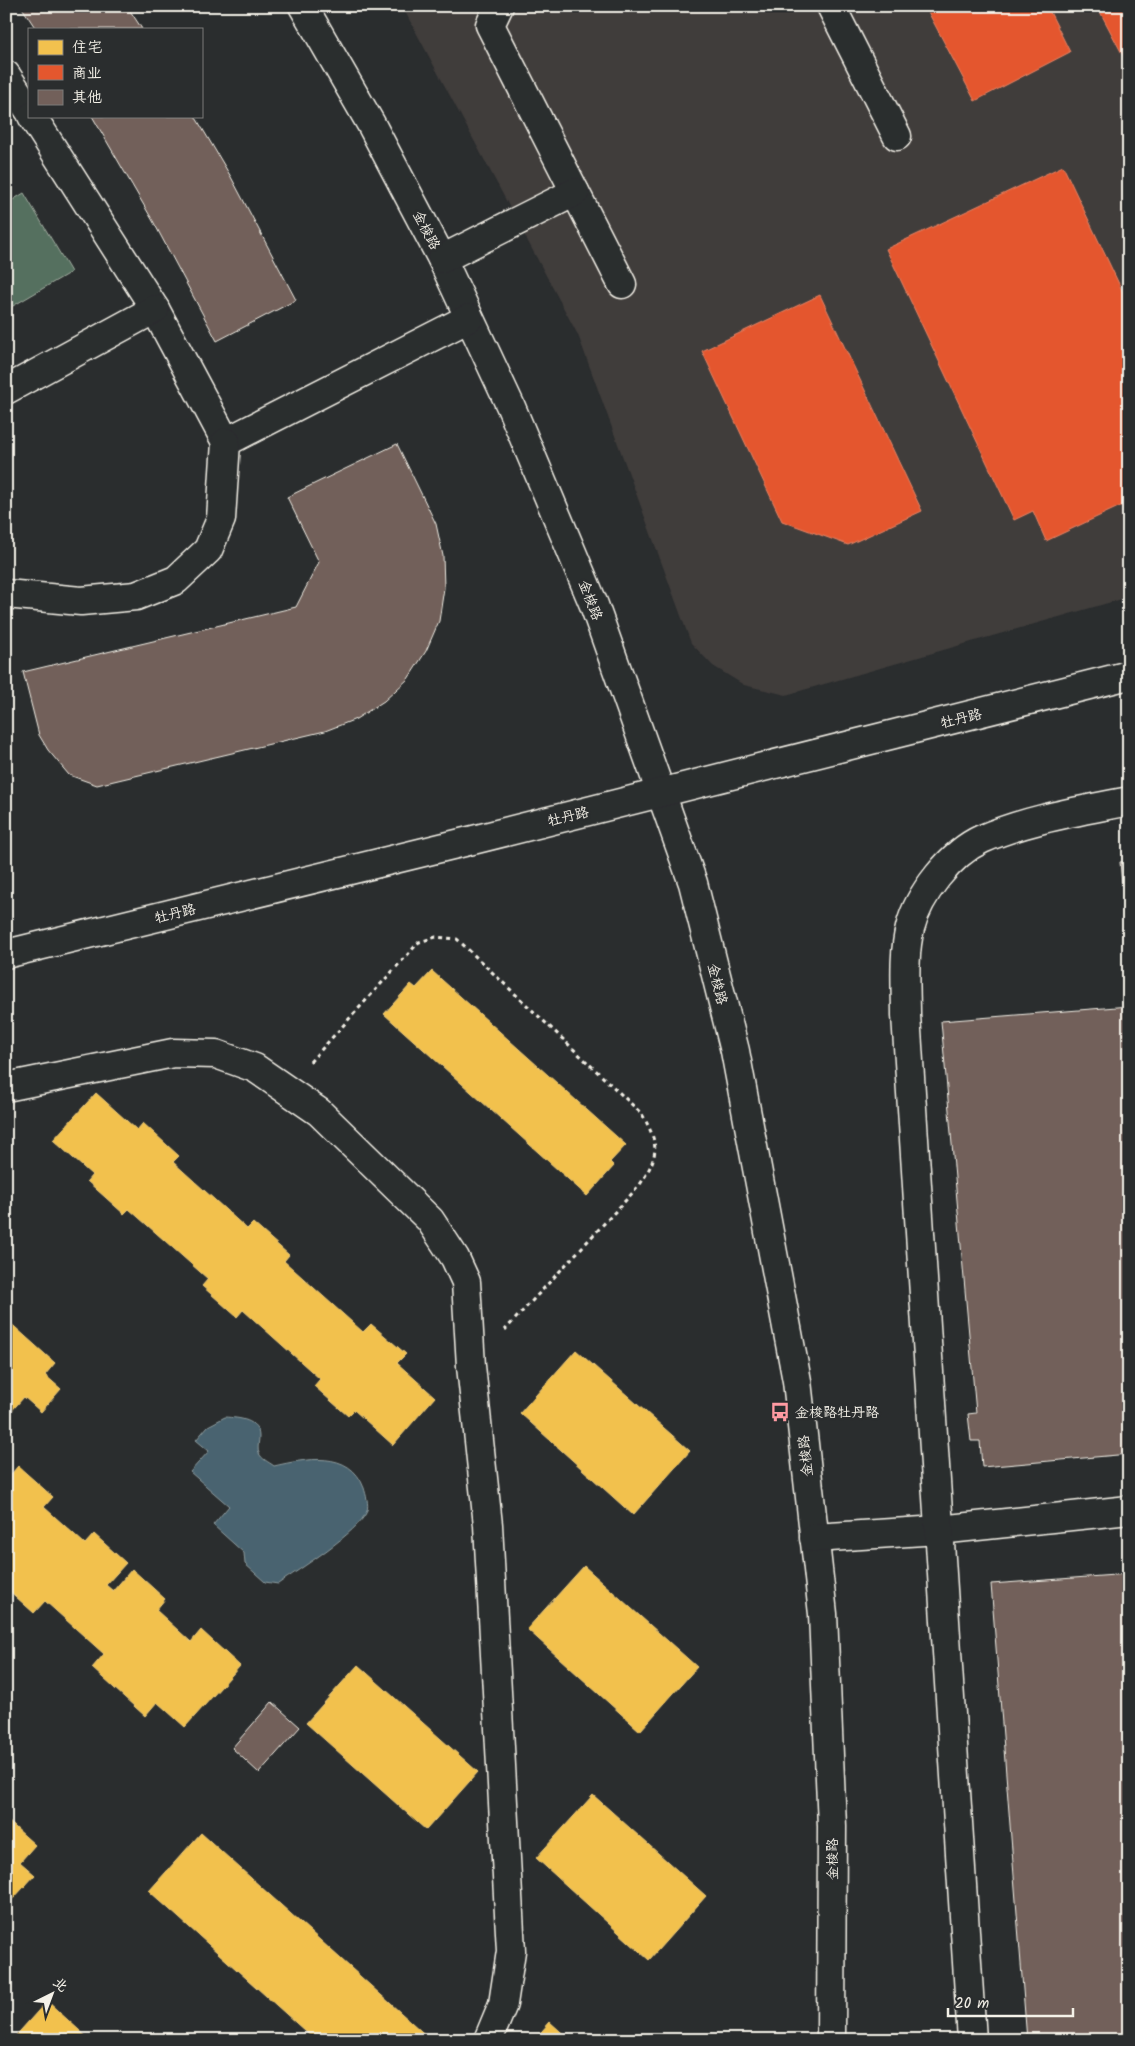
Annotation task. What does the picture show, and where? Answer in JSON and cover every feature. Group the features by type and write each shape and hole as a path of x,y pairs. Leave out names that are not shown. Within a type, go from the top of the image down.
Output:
{"street":[{"name":"金梭路","path":"303,6 371,124 442,259 511,407 594,605 693,884 735,1051 796,1381 823,1614 832,1826 831,2040"},
{"path":"499,6 490,25 622,284"},
{"path":"832,6 898,136"},
{"path":"6,75 28,108"},
{"path":"6,594 81,601 136,596 176,580 208,550 221,519 226,442 155,309 33,118"},
{"path":"442,259 575,192"},
{"path":"6,390 155,309"},
{"path":"226,442 469,318"},
{"name":"牡丹路","path":"6,954 661,793 1129,675"},
{"path":"972,2040 906,1015 906,972 910,928 925,893 946,865 980,840 1042,819 1129,801"},
{"path":"6,1087 173,1052 216,1054 255,1068 319,1112 430,1220 455,1258 466,1282 471,1366 488,1525 511,1951 503,2004 488,2040"},
{"path":"814,1538 939,1530 1129,1510"}],"path":[{"path":"286,1088 419,942 436,938 457,939 642,1114 654,1137 655,1153 651,1167 640,1186 471,1366"}],"shaded area":[{"path":"402,6 1129,6 1129,597 786,695 744,685 713,666 691,643 578,335"}],"green space":[{"path":"24,193 71,272 6,310 6,204"}],"water":[{"path":"225,1417 247,1421 256,1426 259,1437 259,1453 263,1459 274,1466 312,1460 338,1462 348,1467 357,1476 364,1488 368,1508 362,1520 341,1540 278,1584 265,1582 245,1564 244,1553 213,1525 229,1506 190,1472 209,1451 196,1440 208,1426"}],"building: 住宅":[{"path":"432,971 626,1145 610,1162 614,1166 587,1196 384,1014 411,984 416,988"},
{"path":"96,1093 137,1130 143,1123 179,1156 173,1162 247,1229 253,1223 289,1255 284,1261 363,1332 371,1324 406,1354 397,1363 435,1397 393,1445 354,1410 348,1416 314,1386 320,1379 243,1310 237,1317 202,1286 208,1279 129,1209 124,1214 87,1181 92,1175 53,1140"},
{"path":"6,1319 55,1363 45,1375 61,1389 41,1412 24,1397 8,1415 6,1413"},
{"path":"576,1350 690,1451 633,1515 520,1413"},
{"path":"18,1466 53,1497 44,1507 85,1544 94,1534 126,1563 106,1585 113,1591 132,1569 165,1599 156,1610 191,1642 201,1630 240,1666 185,1727 157,1702 145,1716 92,1668 104,1654 45,1601 34,1613 6,1588 6,1480"},
{"path":"584,1566 697,1667 640,1731 527,1629"},
{"path":"358,1665 478,1772 426,1830 306,1723"},
{"path":"593,1795 706,1896 649,1960 536,1858"},
{"path":"6,1819 35,1845 20,1862 35,1875 12,1900 6,1895"},
{"path":"201,1833 431,2040 315,2040 149,1891"},
{"path":"47,2001 90,2040 12,2040"},
{"path":"550,2022 570,2040 534,2040"}],"building: 商业":[{"path":"925,6 1047,6 1070,52 975,101"},
{"path":"1097,6 1129,6 1129,67"},
{"path":"1063,166 1129,305 1129,502 1046,541 1033,511 1014,520 886,249"},
{"path":"820,295 922,511 848,545 782,521 702,351"}],"building: 其他":[{"path":"21,6 127,6 141,28 35,28"},
{"path":"93,118 196,118 231,177 296,300 217,341 153,221"},
{"path":"397,444 436,524 443,556 444,588 439,621 426,651 408,679 384,701 356,719 325,731 97,785 69,775 48,750 39,735 23,672 296,607 319,562 287,497"},
{"path":"1129,861 1129,959 1120,862"},
{"path":"1129,1006 1129,1454 982,1467 980,1441 971,1441 968,1414 976,1413 941,1021"},
{"path":"1129,1574 1129,2040 1027,2040 991,1584"},
{"path":"272,1702 300,1727 259,1773 232,1748"}],"place":[{"name":"金梭路牡丹路","path":"780,1412"}]}
